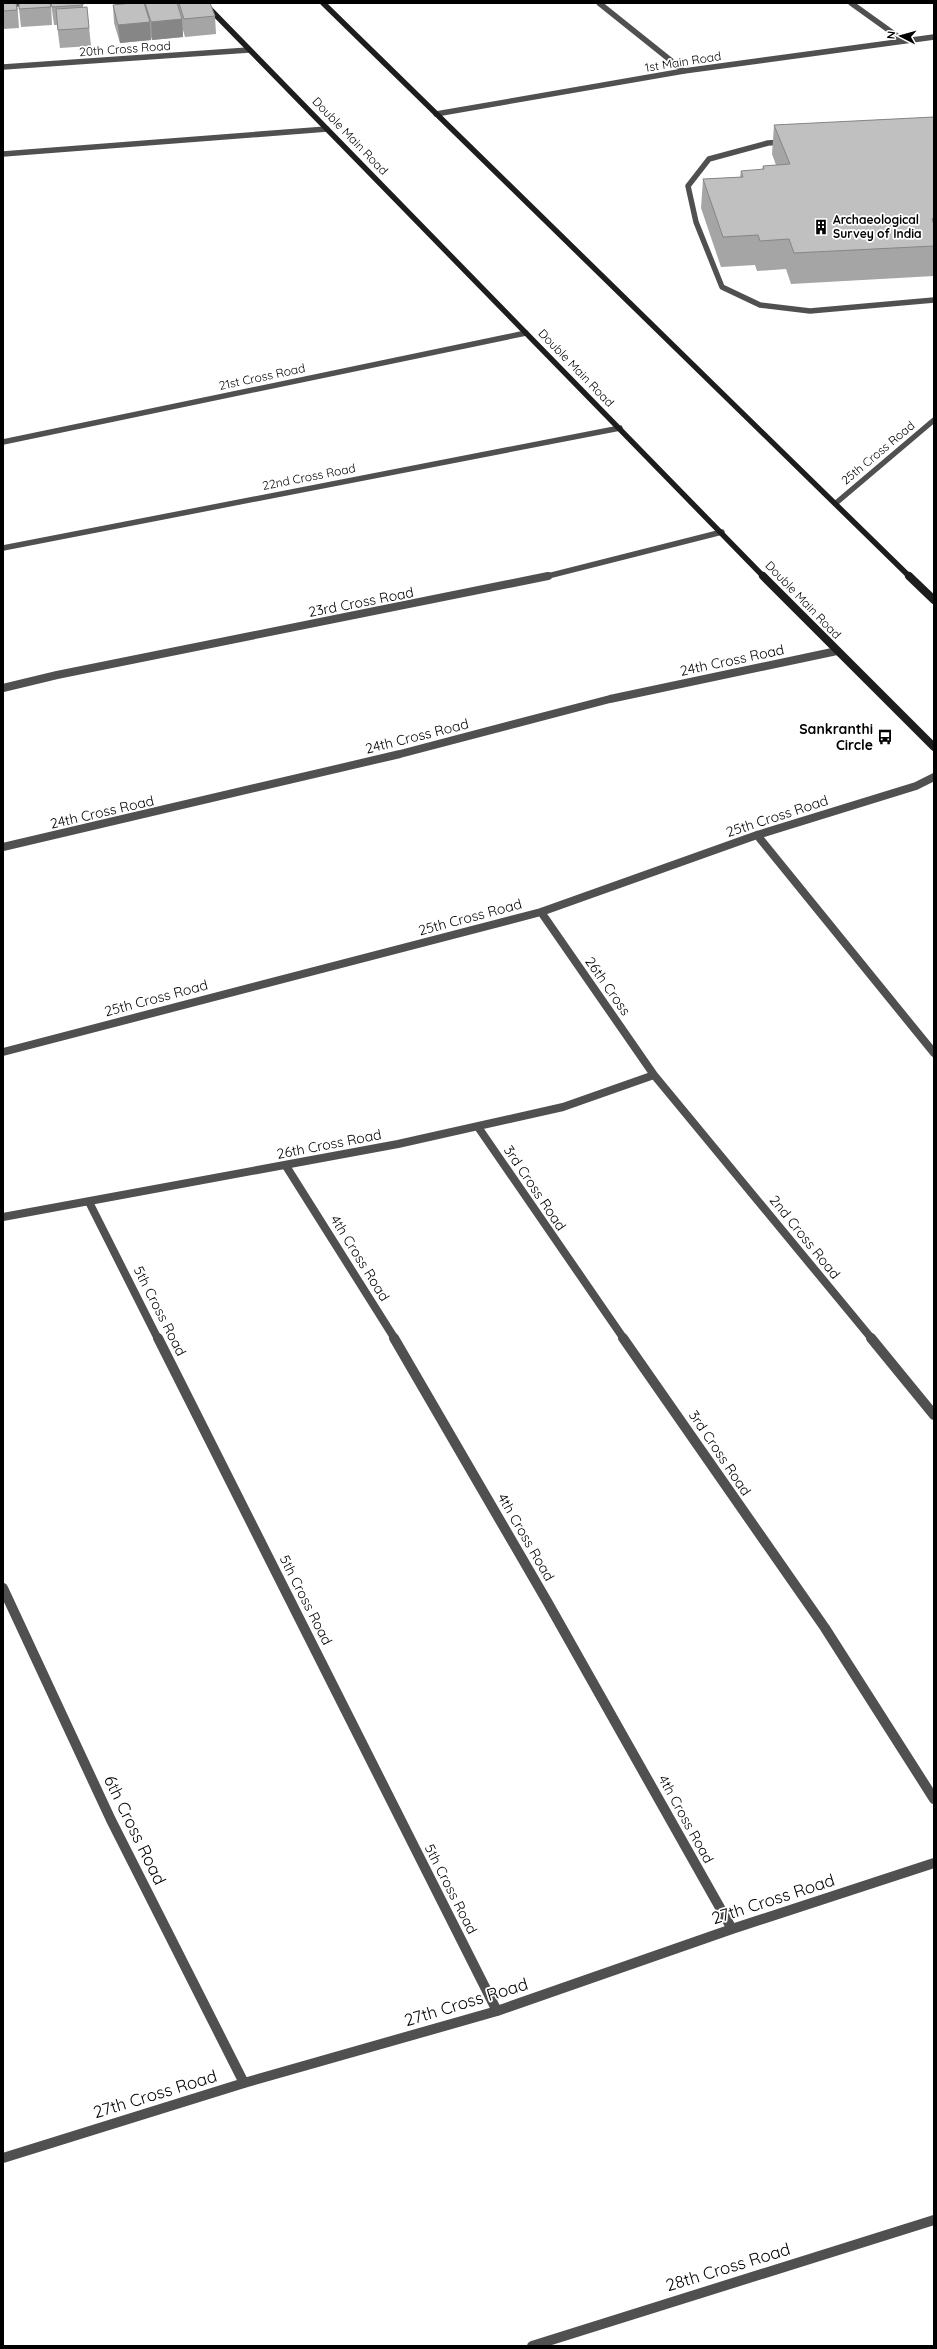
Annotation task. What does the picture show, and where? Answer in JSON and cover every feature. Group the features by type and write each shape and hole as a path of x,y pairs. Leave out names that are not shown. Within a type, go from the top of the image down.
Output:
{"street":[{"path":"3,5 30,3"},
{"name":"Double Main Road","path":"204,3 837,651 934,746"},
{"path":"323,3 934,600"},
{"path":"599,3 684,71"},
{"path":"851,3 904,41"},
{"name":"1st Main Road","path":"436,114 684,71 934,36"},
{"name":"20th Cross Road","path":"3,67 249,50"},
{"path":"3,154 327,129"},
{"path":"792,141 768,143 709,159 688,186 696,222 722,287 760,305 810,311 934,300"},
{"name":"21st Cross Road","path":"3,442 526,333"},
{"name":"25th Cross Road","path":"836,503 934,420"},
{"name":"22nd Cross Road","path":"3,548 620,428"},
{"name":"23rd Cross Road","path":"3,688 57,675 531,580 722,532"},
{"name":"24th Cross Road","path":"3,847 40,840 400,754 610,699 837,651"},
{"name":"25th Cross Road","path":"3,1052 541,912 757,835 916,786 934,777"},
{"path":"757,835 934,1052"},
{"name":"26th Cross","path":"541,912 654,1075"},
{"name":"26th Cross Road","path":"3,1217 286,1166 478,1126 563,1107 654,1075"},
{"name":"2nd Cross Road","path":"654,1075 934,1415"},
{"name":"3rd Cross Road","path":"478,1126 534,1212 684,1424 887,1721 934,1799"},
{"name":"4th Cross Road","path":"286,1166 398,1345 548,1602 732,1929"},
{"name":"5th Cross Road","path":"90,1202 497,2011"},
{"name":"6th Cross Road","path":"3,1588 111,1820 244,2083"},
{"name":"27th Cross Road","path":"3,2158 244,2083 497,2011 732,1929 934,1863"},
{"name":"28th Cross Road","path":"532,2346 934,2220"}],"building":[{"path":"3,3 16,3 17,10 3,11"},
{"path":"19,3 50,3 51,7 19,9"},
{"path":"51,3 83,3 83,5 52,7"},
{"path":"144,3 150,22 118,25 113,5"},
{"path":"145,3 177,3 182,19 151,22"},
{"path":"179,3 210,3 215,16 184,19"},
{"path":"87,7 89,28 58,30 56,9"},
{"name":"Archaeological Survey of India","path":"934,117 934,217 932,219 934,225 934,246 794,253 789,239 760,241 758,235 723,237 703,179 743,177 741,171 764,169 763,166 790,164 774,125"}],"place":[{"name":"Archaeological Survey of India","path":"821,227"},
{"name":"Sankranthi Circle","path":"885,737"}]}
